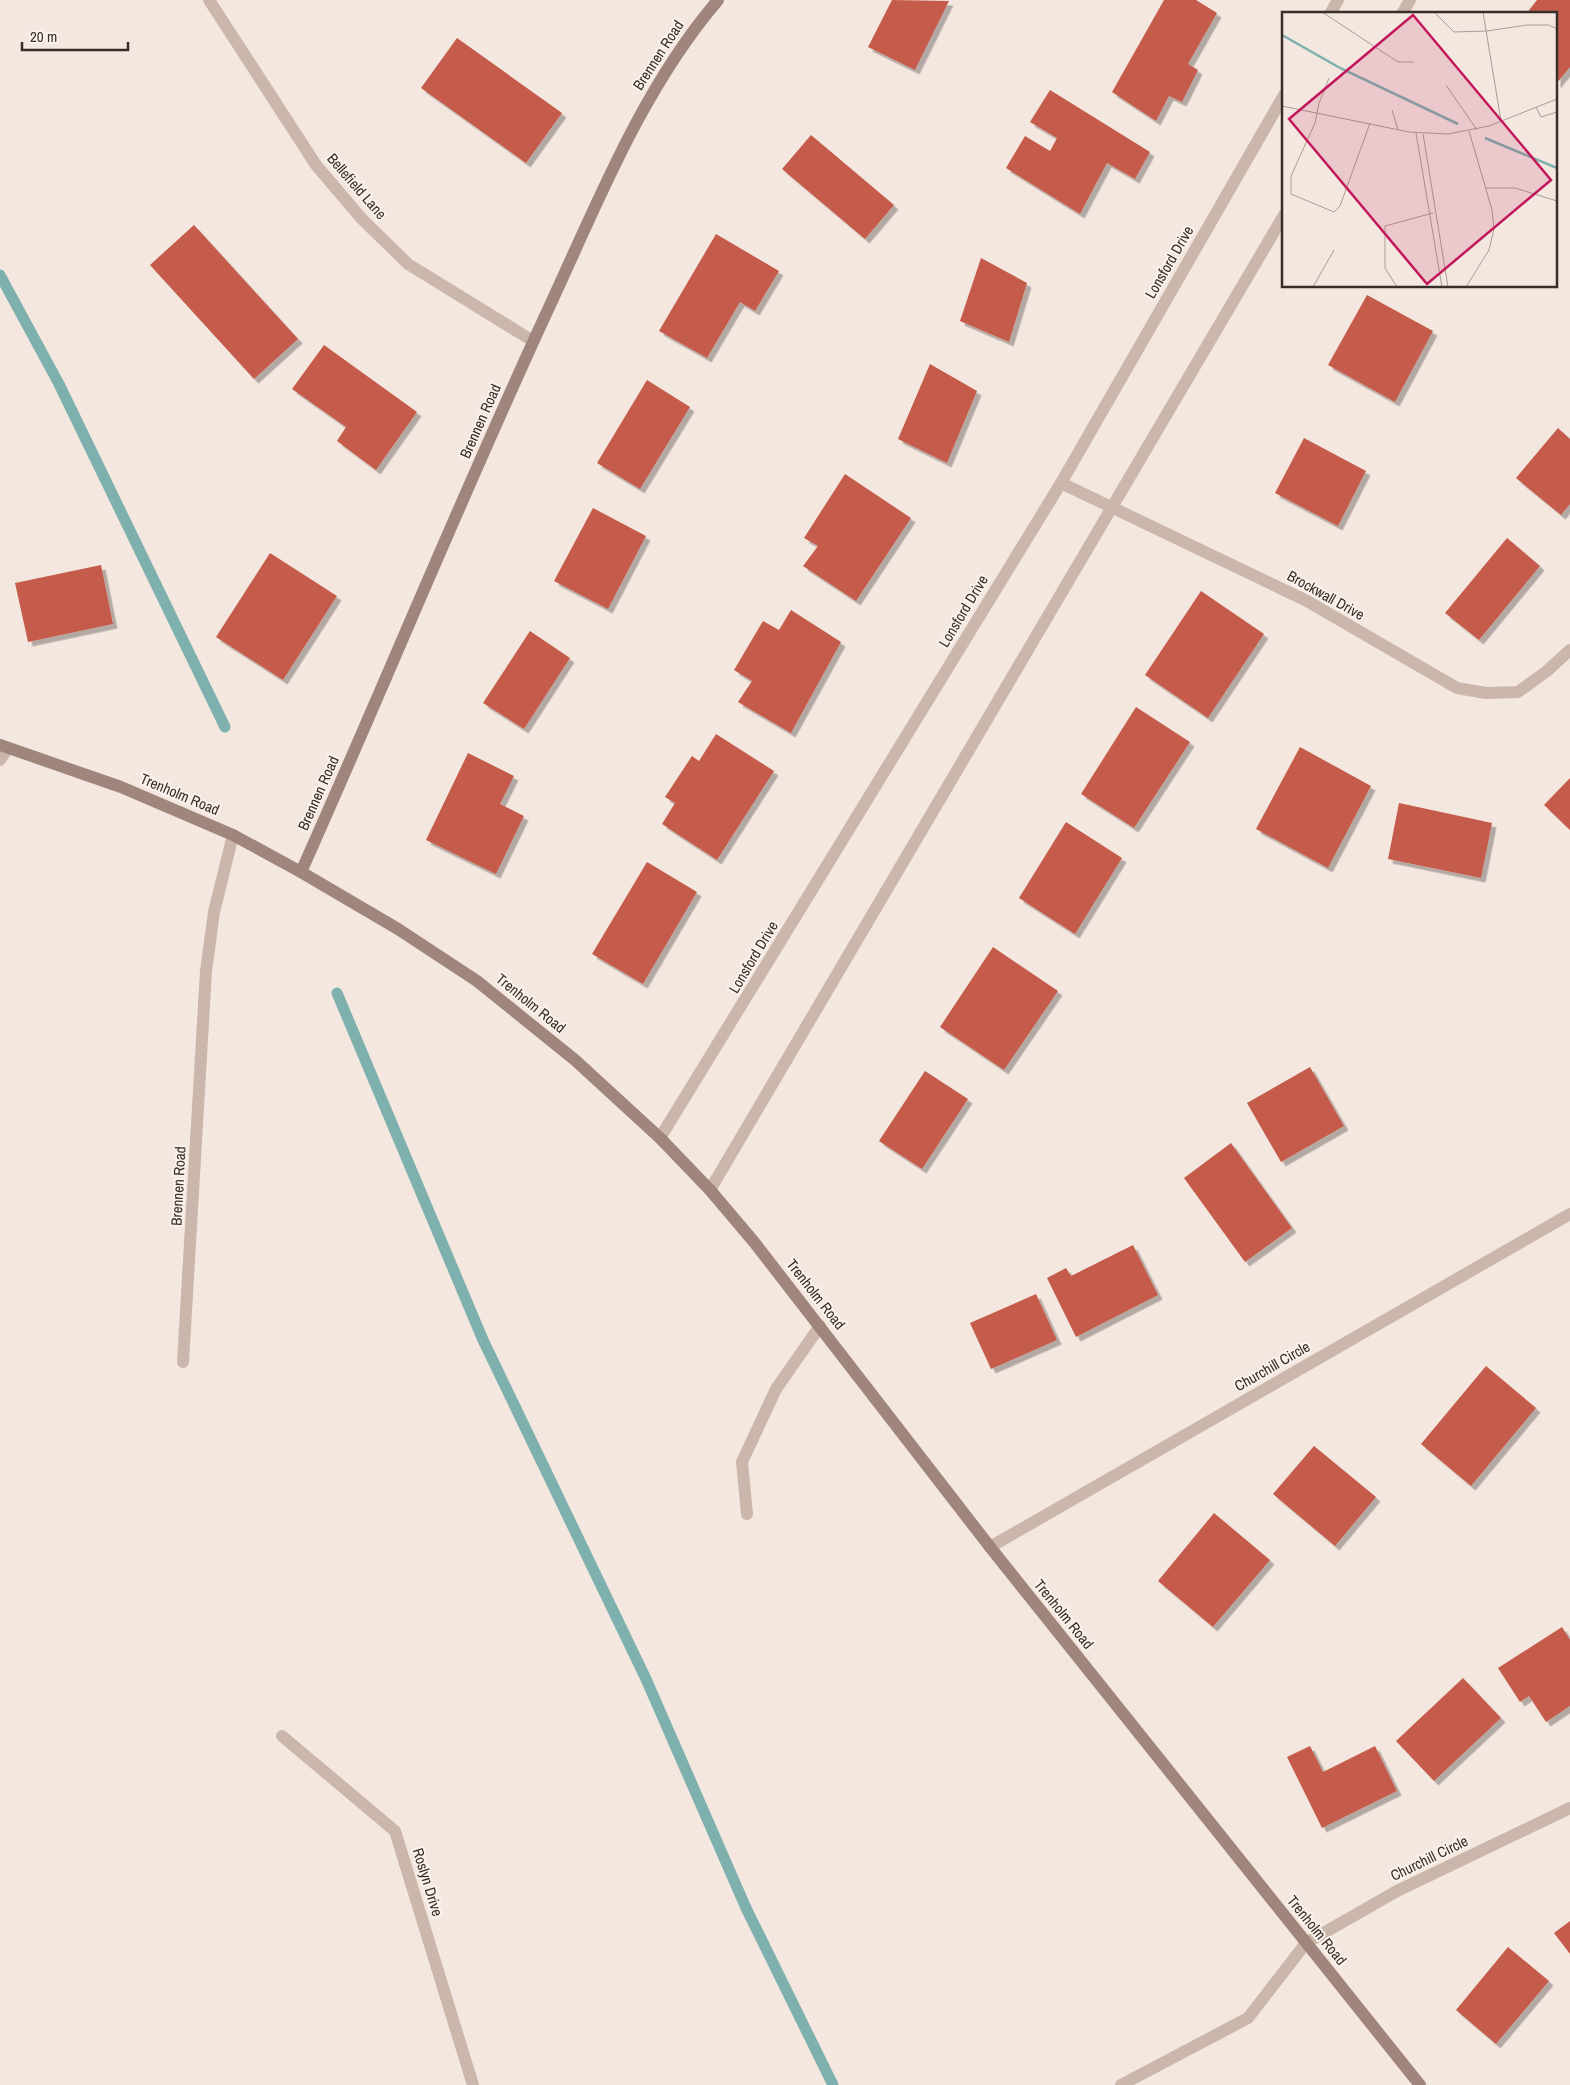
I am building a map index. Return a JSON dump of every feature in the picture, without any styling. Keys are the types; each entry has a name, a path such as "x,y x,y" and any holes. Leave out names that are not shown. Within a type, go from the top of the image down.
{"main road":[{"name":"Brennen Road","path":"301,872 533,341 626,140 660,79 693,29 718,0"},
{"name":"Trenholm Road","path":"4,746 121,787 233,835 301,872 398,929 477,981 575,1060 660,1138 710,1190 754,1242 990,1547 1420,2085"}],"street":[{"name":"Bellefield Lane","path":"209,0 316,165 361,218 408,264 533,341"},
{"path":"1331,12 1338,0"},
{"path":"1403,12 1410,0"},
{"name":"Lonsford Drive","path":"660,1138 1061,482 1282,98"},
{"path":"710,1190 1282,219"},
{"name":"Brockwall Drive","path":"1061,482 1307,601 1457,688 1486,692 1518,692 1547,671 1570,650"},
{"path":"0,760 4,746"},
{"name":"Brennen Road","path":"183,1362 206,971 214,912 233,835"},
{"name":"Churchill Circle","path":"990,1547 1570,1214"},
{"path":"747,1514 742,1462 776,1389 820,1326"},
{"name":"Roslyn Drive","path":"282,1736 395,1831 474,2085"},
{"name":"Churchill Circle","path":"1306,1943 1397,1891 1570,1808"},
{"path":"1122,2085 1248,2018 1306,1943"}],"building":[{"path":"892,0 949,1 915,70 868,47"},
{"path":"1164,0 1196,0 1217,13 1188,64 1198,70 1182,102 1169,96 1156,121 1112,92"},
{"path":"1537,0 1570,0 1570,67 1558,82 1558,12 1528,12"},
{"path":"457,38 562,113 526,163 421,88"},
{"path":"1050,90 1150,152 1135,179 1107,163 1080,214 1006,168 1025,136 1050,151 1057,138 1030,122"},
{"path":"811,135 894,205 865,239 782,169"},
{"path":"194,225 298,339 254,379 150,265"},
{"path":"716,234 779,271 755,311 740,302 707,358 659,331"},
{"path":"981,258 1027,283 1009,342 960,321"},
{"path":"1367,295 1433,331 1395,402 1328,365"},
{"path":"324,345 417,412 376,470 337,441 346,427 292,389"},
{"path":"930,364 977,391 947,463 898,439"},
{"path":"647,380 690,407 640,489 597,463"},
{"path":"1558,428 1570,439 1570,504 1561,515 1516,478"},
{"path":"1304,438 1366,471 1338,526 1275,493"},
{"path":"845,474 911,518 856,601 803,566 818,546 804,538"},
{"path":"593,508 646,536 608,609 554,581"},
{"path":"1507,538 1540,566 1479,640 1445,613"},
{"path":"270,553 337,596 283,680 216,637"},
{"path":"101,565 113,624 28,642 15,583"},
{"path":"1201,591 1264,634 1208,718 1145,675"},
{"path":"791,610 841,642 791,733 738,702 752,681 734,670 763,621 779,630"},
{"path":"530,631 570,658 524,729 483,703"},
{"path":"1136,707 1190,742 1134,828 1081,794"},
{"path":"716,734 774,771 717,860 662,824 675,803 665,797 692,756 699,761"},
{"path":"1300,747 1371,786 1328,868 1256,829"},
{"path":"468,753 514,776 500,804 524,816 496,874 426,840"},
{"path":"1570,778 1570,830 1544,805"},
{"path":"1399,803 1492,823 1481,878 1388,859"},
{"path":"1066,822 1122,858 1075,934 1019,898"},
{"path":"647,862 697,892 643,984 592,954"},
{"path":"993,947 1058,991 1004,1070 940,1027"},
{"path":"1310,1067 1344,1126 1281,1162 1247,1103"},
{"path":"925,1071 968,1099 922,1169 879,1141"},
{"path":"1231,1143 1292,1228 1245,1262 1184,1178"},
{"path":"1133,1245 1158,1295 1076,1337 1047,1278 1066,1268 1071,1276"},
{"path":"1036,1294 1057,1340 991,1369 970,1323"},
{"path":"1486,1366 1536,1408 1471,1486 1421,1444"},
{"path":"1314,1446 1376,1497 1335,1546 1273,1494"},
{"path":"1214,1513 1270,1560 1213,1627 1158,1581"},
{"path":"1562,1627 1570,1640 1570,1706 1546,1722 1529,1696 1520,1702 1498,1668"},
{"path":"1463,1678 1501,1718 1434,1781 1396,1741"},
{"path":"1310,1746 1323,1772 1375,1746 1397,1791 1322,1828 1287,1757"},
{"path":"1570,1921 1570,1954 1554,1933"},
{"path":"1508,1947 1549,1981 1496,2044 1456,2010"}],"waterway":[{"path":"0,275 59,384 225,727"},
{"path":"337,993 483,1340 646,1679 746,1908 833,2085"}]}
